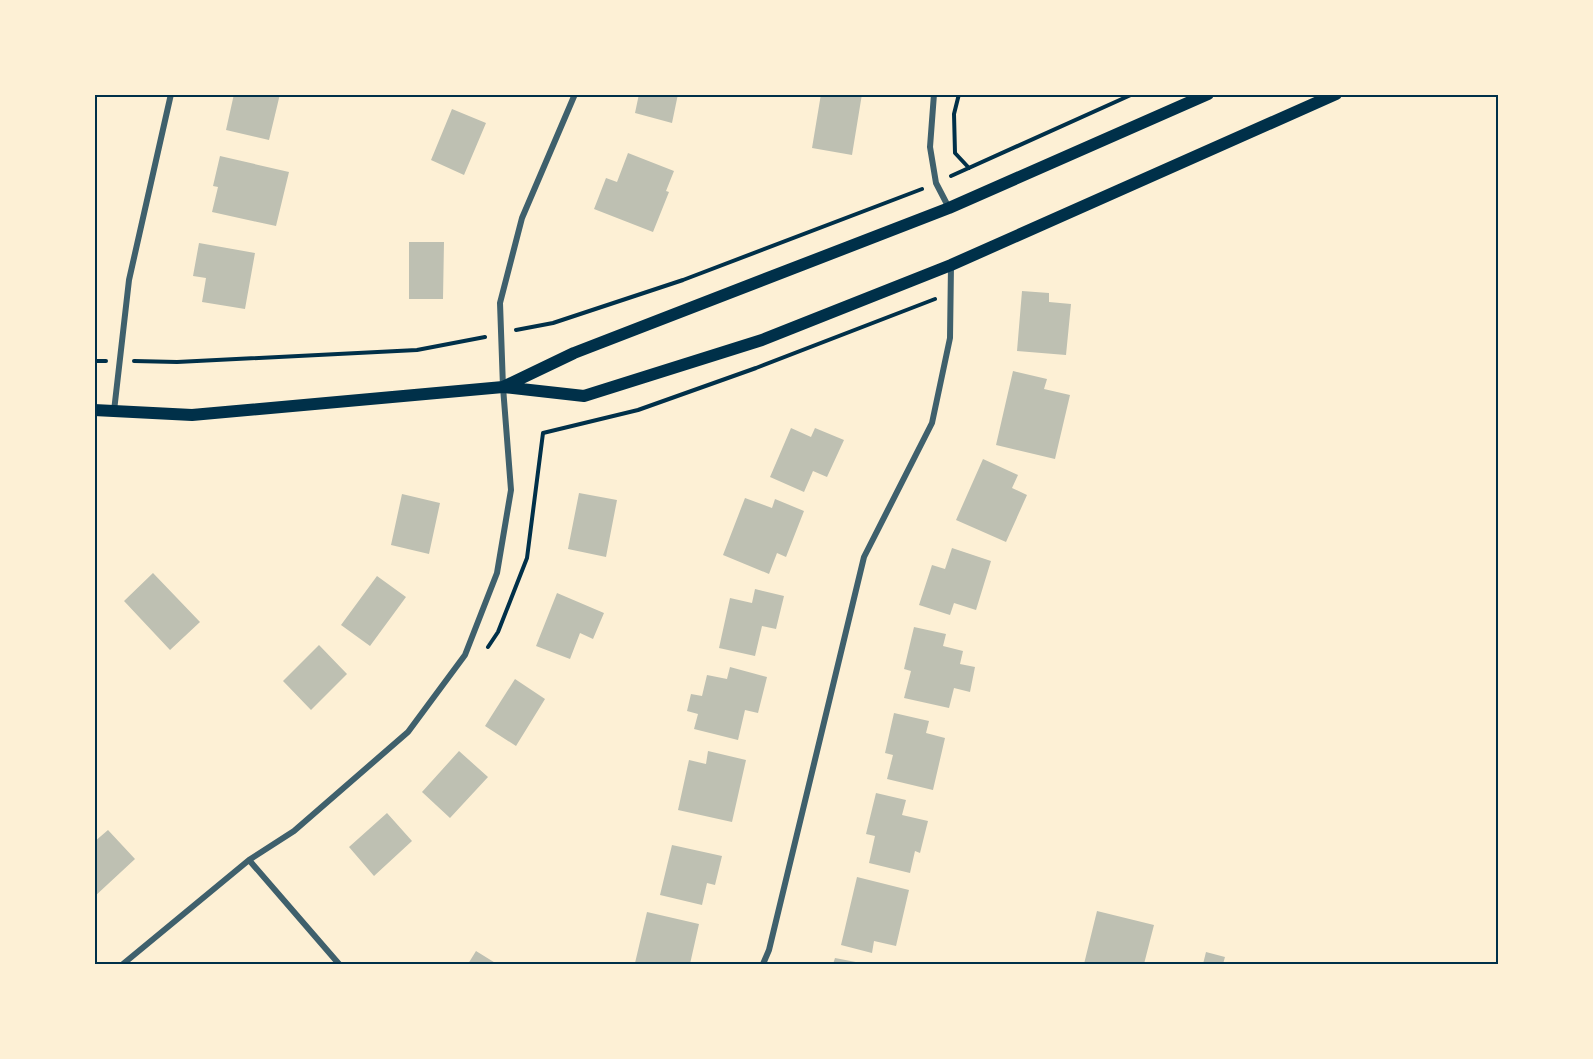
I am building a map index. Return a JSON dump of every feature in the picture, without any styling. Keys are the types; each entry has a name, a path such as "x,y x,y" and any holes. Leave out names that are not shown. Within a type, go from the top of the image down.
{"main road":[{"path":"503,387 574,353 949,208 1208,94"},
{"path":"94,410 192,415 503,387 584,396 762,340 951,265 1336,94"}],"street":[{"path":"114,411 129,280 171,94"},
{"path":"123,964 249,860 294,831 408,732 465,655 497,573 511,490 503,387 500,303 522,218 575,94"},
{"path":"934,94 930,147 936,183 949,208"},
{"path":"763,964 769,950 864,557 932,423 950,338 951,265"},
{"path":"249,860 339,964"}],"path":[{"path":"959,94 954,114 956,153 969,168"},
{"path":"94,361 177,362 417,350 553,323 683,280 936,183 1133,94"},
{"path":"486,649 498,632 527,558 543,433 638,410 756,368 950,292"}],"building":[{"path":"234,94 280,94 269,140 226,130"},
{"path":"639,94 678,94 672,123 635,113"},
{"path":"821,94 862,94 852,155 812,148"},
{"path":"452,109 486,123 464,175 431,160"},
{"path":"628,153 674,171 666,191 669,192 653,232 594,209 606,178 617,182"},
{"path":"220,156 289,172 276,226 212,212 218,187 213,186"},
{"path":"409,242 444,242 443,299 409,299"},
{"path":"199,243 255,253 245,309 202,302 206,278 193,276"},
{"path":"1022,291 1049,293 1049,302 1071,304 1066,355 1017,351"},
{"path":"1013,371 1047,379 1044,389 1070,395 1055,459 996,445"},
{"path":"791,428 811,437 815,428 844,440 827,477 813,471 804,492 770,477"},
{"path":"983,459 1018,475 1012,488 1027,495 1006,542 956,520"},
{"path":"579,493 617,500 606,557 568,549"},
{"path":"402,494 440,503 429,554 391,545"},
{"path":"745,498 772,508 775,499 804,511 786,557 777,553 769,574 723,555"},
{"path":"952,548 991,561 976,610 954,603 950,615 919,605 932,565 945,569"},
{"path":"153,573 200,622 170,650 124,601"},
{"path":"377,576 406,597 370,646 341,625"},
{"path":"755,589 784,596 776,629 762,626 755,656 719,648 730,598 752,603"},
{"path":"557,593 604,613 593,639 580,633 570,659 536,646"},
{"path":"914,627 946,634 943,646 963,651 960,664 975,667 970,692 954,688 949,708 904,698 911,671 904,669"},
{"path":"319,645 347,674 311,710 283,681"},
{"path":"730,667 767,677 758,713 745,710 738,740 694,729 698,714 687,711 691,694 702,696 707,675 727,679"},
{"path":"515,679 545,699 516,746 485,726"},
{"path":"894,713 929,721 926,733 945,738 933,790 887,779 893,755 885,753"},
{"path":"459,751 488,777 450,818 422,792"},
{"path":"708,751 746,760 732,822 678,810 689,760 706,764"},
{"path":"876,793 906,800 902,815 928,821 920,853 915,851 910,873 869,863 875,836 866,834"},
{"path":"387,813 412,841 374,876 349,847"},
{"path":"108,830 135,859 94,897 94,842"},
{"path":"672,845 722,856 715,885 707,883 702,905 660,895"},
{"path":"857,877 909,890 896,946 874,941 872,953 841,945"},
{"path":"1097,911 1154,925 1144,964 1084,964"},
{"path":"647,912 699,924 690,964 635,963"},
{"path":"476,951 497,964 468,964"},
{"path":"1206,952 1225,957 1223,964 1203,964"},
{"path":"835,958 861,963 861,964 833,964"}]}
